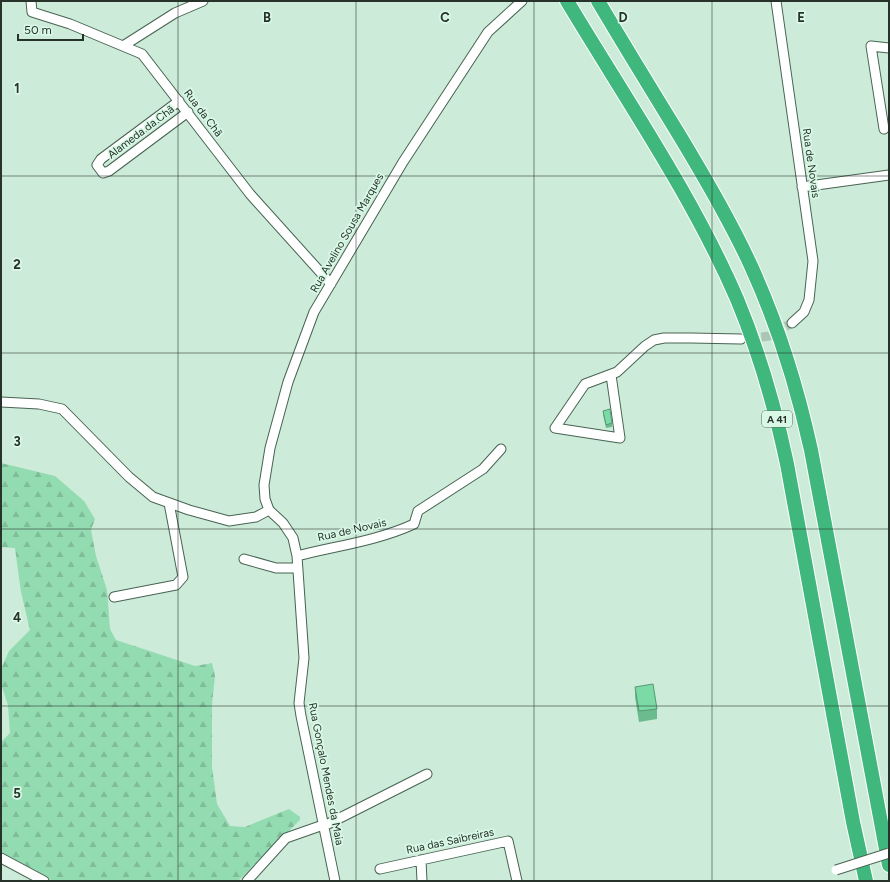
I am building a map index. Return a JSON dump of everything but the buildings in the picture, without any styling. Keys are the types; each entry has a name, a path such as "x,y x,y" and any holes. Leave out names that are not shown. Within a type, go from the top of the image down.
{"highway":[{"name":"A 41","path":"567,1 702,228 734,292 755,346 773,405 787,464 851,815 866,881"},
{"name":"A 41","path":"598,1 696,164 731,226 762,292 782,343 797,394 815,470 889,865"}],"street":[{"name":"Rua da Chã","path":"30,1 32,12 70,24 142,54 250,194 331,284"},
{"path":"123,46 175,13 203,1"},
{"name":"Rua Avelino Sousa Marques","path":"269,510 264,486 272,440 288,382 314,312 403,162 488,32 522,1"},
{"name":"Rua de Novais","path":"776,1 813,262 809,300 804,312 792,323"},
{"path":"884,129 872,46 889,48"},
{"name":"Alameda da Chã","path":"179,101 102,159 97,165 103,173 109,171 188,112"},
{"path":"802,187 889,175"},
{"path":"611,375 620,438 555,428 585,384 611,375 623,367 644,346 654,340 683,338 741,339"},
{"path":"1,402 39,404 62,409 129,476 153,497 229,521 256,517 269,510"},
{"name":"Rua de Novais","path":"296,556 371,540 399,531 414,524 418,511 482,469 501,449"},
{"path":"114,597 176,585 183,577 169,503"},
{"name":"Rua Gonçalo Mendes da Maia","path":"269,510 283,523 293,538 296,556 304,658 300,702 335,881"},
{"path":"244,559 276,568 297,568"},
{"path":"247,881 286,838 323,825 427,774"},
{"name":"Rua das Saibreiras","path":"380,869 508,841 517,881"},
{"path":"836,870 889,853"},
{"path":"1,858 44,881"},
{"path":"420,860 422,881"}],"green space":[{"path":"1,463 55,476 84,501 95,519 91,530 96,556 107,590 110,629 116,640 195,666 212,663 215,676 212,704 212,767 217,804 230,826 245,827 289,809 300,817 300,820 238,881 53,881 1,854 1,742 10,733 8,705 1,684 1,669 9,651 30,630 21,592 15,548 1,547"}],"tunnel":[{"path":"748,339 769,336 792,323"}]}
